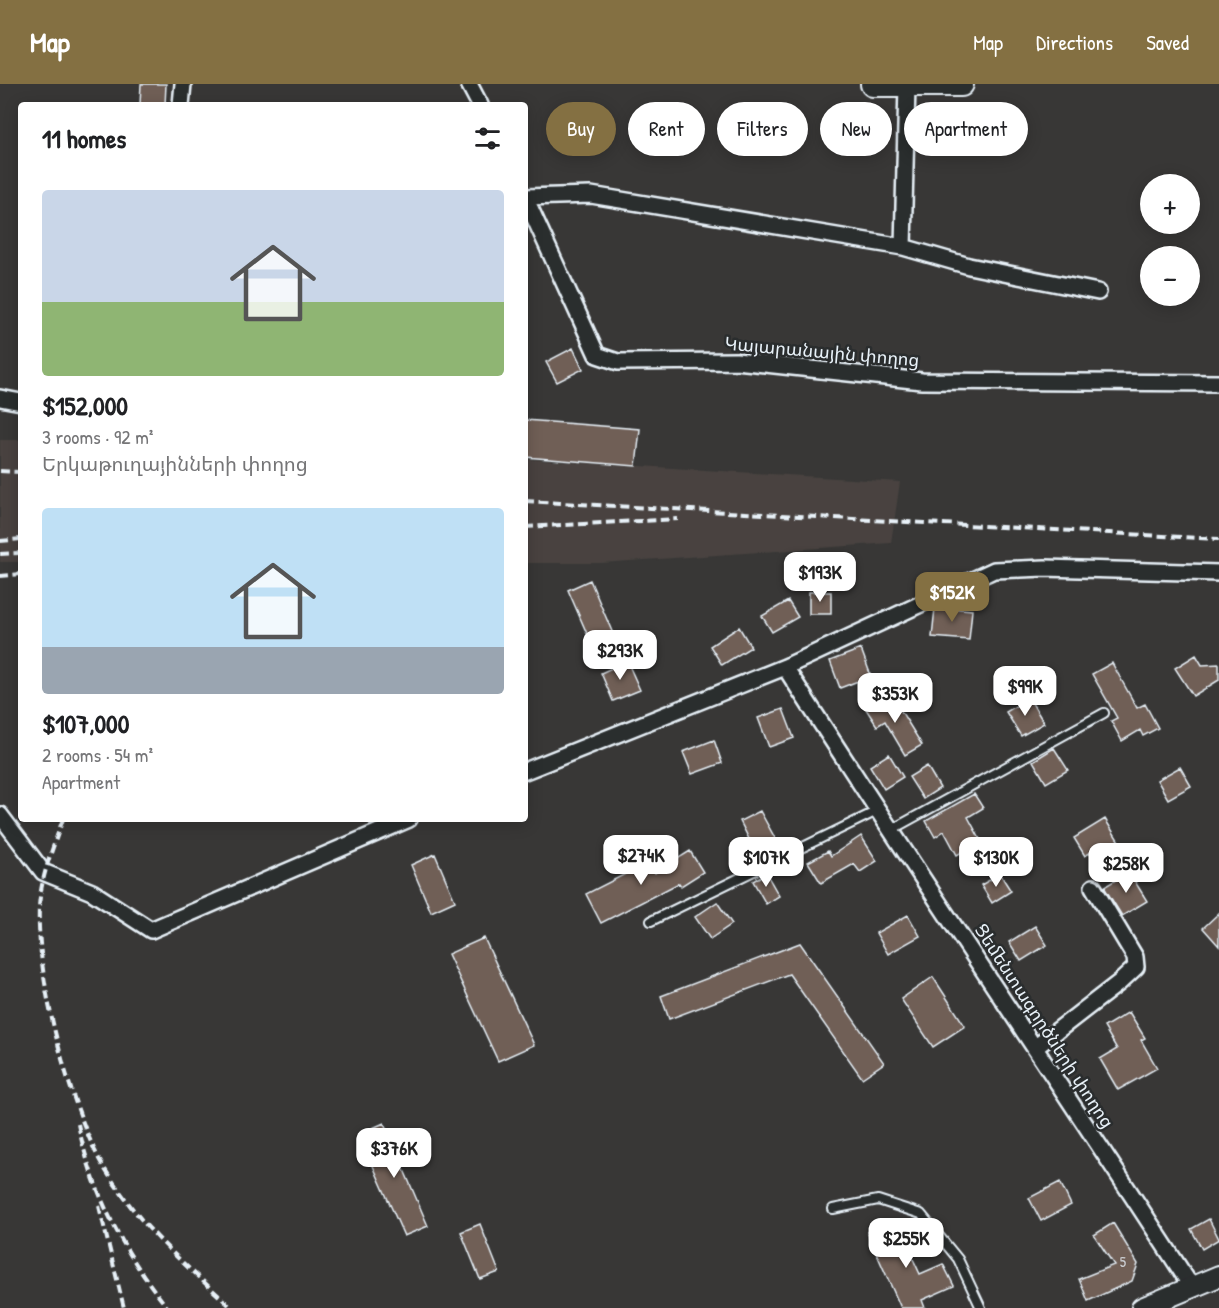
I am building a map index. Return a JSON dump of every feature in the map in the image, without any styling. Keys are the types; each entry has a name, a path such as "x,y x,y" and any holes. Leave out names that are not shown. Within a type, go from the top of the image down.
{"main road":[{"path":"873,84 961,84"}],"street":[{"path":"181,102 183,84"},
{"path":"469,84 478,102"},
{"path":"903,247 907,85"},
{"path":"528,197 591,195 903,247 969,266 1098,292"},
{"name":"Կայարանային փողոց","path":"528,204 597,355 618,362 736,361 922,381 1219,382"},
{"path":"0,398 18,401"},
{"path":"528,770 785,667 994,570 1045,568 1219,573"},
{"name":"Ցեմենտագործների փողոց","path":"785,667 877,811 1036,1047 1191,1286"},
{"path":"0,815 43,872 92,892 151,930 402,822"},
{"path":"1036,1047 1115,987 1136,967 1136,957 1094,887"},
{"path":"1142,1308 1219,1276"}],"lane":[{"path":"891,830 1104,713"},
{"path":"651,921 877,811"},
{"path":"833,1209 878,1200 921,1214 958,1259 981,1308"}],"shaded area":[{"path":"0,440 18,440 18,562 0,562"},
{"path":"528,459 900,482 891,543 601,563 528,563"}],"building":[{"path":"141,84 166,84 165,102 140,102"},
{"path":"573,348 583,369 557,382 546,362"},
{"path":"528,420 640,429 636,466 528,457"},
{"path":"590,580 617,643 595,652 568,590"},
{"path":"809,592 831,592 831,614 809,614"},
{"path":"788,601 798,617 772,632 762,616"},
{"path":"935,608 972,610 969,640 932,637"},
{"path":"739,627 751,647 722,665 710,646"},
{"path":"861,649 871,676 840,688 830,661"},
{"path":"1196,655 1202,665 1219,664 1219,680 1193,696 1175,668"},
{"path":"627,661 640,690 613,701 601,673"},
{"path":"1112,663 1137,708 1145,704 1158,728 1143,736 1140,730 1122,741 1111,721 1117,718 1092,674"},
{"path":"891,695 922,745 905,755 885,721 877,726 866,709"},
{"path":"1029,698 1044,723 1021,736 1006,712"},
{"path":"783,709 794,738 769,747 758,718"},
{"path":"714,740 722,763 692,774 683,752"},
{"path":"1054,748 1068,770 1046,783 1033,761"},
{"path":"889,754 903,777 884,789 870,766"},
{"path":"927,766 940,788 923,799 909,777"},
{"path":"1180,767 1191,786 1168,799 1157,780"},
{"path":"974,794 983,808 968,817 981,841 957,855 944,831 935,837 926,821"},
{"path":"760,811 776,840 755,851 740,821"},
{"path":"1105,819 1120,843 1108,851 1104,844 1085,856 1074,838"},
{"path":"861,836 877,861 860,872 854,864 821,883 808,862 828,851 831,856"},
{"path":"690,851 703,872 681,886 679,883 601,923 586,894 649,862 655,873"},
{"path":"435,854 455,901 431,912 411,865"},
{"path":"1129,872 1147,901 1122,916 1104,887"},
{"path":"766,873 779,896 766,904 753,881"},
{"path":"1000,874 1011,891 992,903 981,885"},
{"path":"717,902 732,924 710,939 695,917"},
{"path":"1219,913 1219,946 1203,928"},
{"path":"908,915 920,936 888,954 876,933"},
{"path":"1035,926 1047,945 1021,961 1009,942"},
{"path":"484,938 534,1045 498,1061 448,954"},
{"path":"800,943 884,1063 862,1078 789,974 669,1019 661,996"},
{"path":"933,977 965,1026 933,1047 901,999"},
{"path":"1129,1012 1145,1038 1141,1040 1157,1068 1118,1090 1100,1059 1117,1049 1104,1027"},
{"path":"384,1123 428,1226 404,1236 359,1134"},
{"path":"1060,1182 1071,1205 1041,1221 1029,1198"},
{"path":"1209,1219 1219,1239 1202,1249 1191,1229"},
{"path":"895,1220 920,1274 943,1264 954,1286 922,1300 925,1308 901,1308 867,1232"},
{"path":"1113,1223 1138,1264 1132,1281 1088,1301 1079,1279 1114,1265 1094,1235"},
{"path":"480,1224 499,1272 480,1279 461,1232"}],"railway":[{"path":"0,471 18,472"},
{"path":"528,501 1219,539"},
{"path":"528,527 678,519"},
{"path":"0,541 18,539"},
{"path":"0,554 18,553"},
{"path":"0,576 18,574"},
{"path":"62,822 42,884 39,935 48,1001 65,1070 76,1103 99,1159 129,1204 165,1245 232,1308"},
{"path":"78,1124 92,1174 112,1221 137,1266 168,1308"},
{"path":"99,1206 124,1308"}]}
